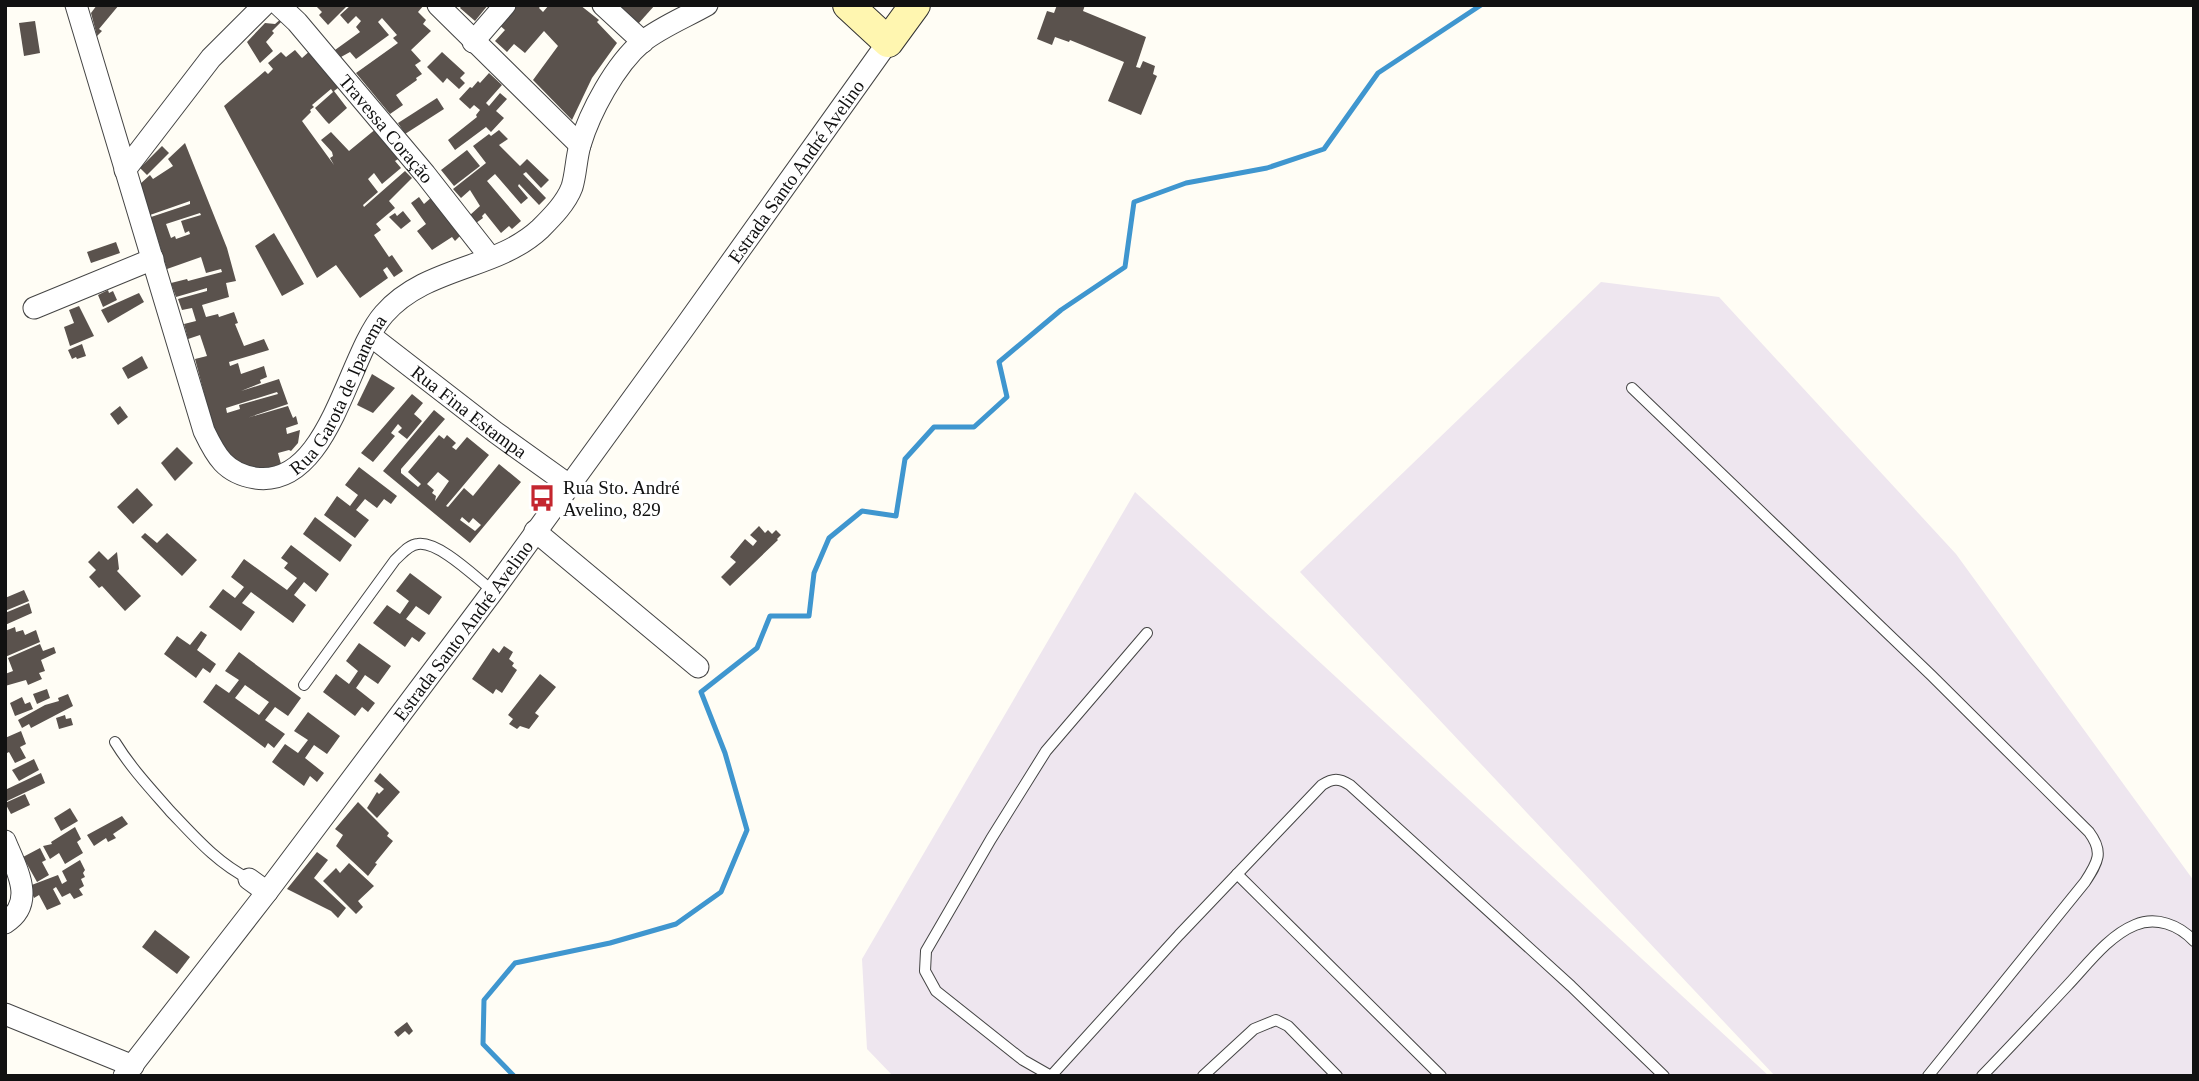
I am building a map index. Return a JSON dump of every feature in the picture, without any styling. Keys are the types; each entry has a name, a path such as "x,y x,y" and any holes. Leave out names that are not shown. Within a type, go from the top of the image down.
{"main road":[{"path":"848,5 888,42"},
{"name":"Estrada Santo André Avelino","path":"888,42 915,5"}],"street":[{"name":"Rua Garota de Ipanema","path":"76,5 204,431 216,456 227,468 241,476 261,479 285,474 303,462 321,439 382,316 400,298 426,281 522,244 559,209 572,187 580,145 608,84 619,67 643,42 707,5"},
{"path":"125,170 211,58 264,5"},
{"name":"Travessa Coração","path":"278,5 297,22 425,174 490,257"},
{"path":"438,5 580,145"},
{"path":"473,42 505,5"},
{"path":"603,5 643,42"},
{"name":"Estrada Santo André Avelino","path":"128,1071 267,892 493,591 888,42"},
{"path":"34,308 153,259"},
{"name":"Rua Fina Estampa","path":"371,336 495,432 569,485"},
{"path":"536,531 698,667"},
{"path":"5,841 24,892 18,911 5,923"},
{"path":"249,879 267,892"},
{"path":"5,1014 128,1071"}],"lane":[{"path":"1632,388 1931,675 2096,842 2099,856 2085,882 1928,1076"},
{"path":"304,685 408,548 418,544 435,546 493,591"},
{"path":"1147,633 1046,751 991,839 926,951 925,971 936,990 1014,1054 1051,1076 1322,785 1331,780 1343,781 1571,986 1664,1076"},
{"path":"115,742 137,776 198,842 214,857 249,879"},
{"path":"1237,874 1441,1076"},
{"path":"1982,1076 2108,943 2135,925 2152,921 2171,924 2194,941"},
{"path":"1203,1076 1254,1029 1276,1020 1288,1026 1337,1076"}],"shaded area":[{"path":"1601,282 1719,297 1956,554 2194,881 2194,1076 1775,1076 1300,572"},
{"path":"1135,492 1769,1076 893,1076 867,1049 862,959"}],"building":[{"path":"97,5 119,5 99,29 102,31 97,36 91,13"},
{"path":"315,5 348,5 328,25"},
{"path":"351,5 424,5 418,12 426,20 423,24 431,31 411,50 421,61 415,65 422,74 396,95 403,105 390,114 356,73 398,43 393,38 397,35 382,18 378,22 389,35 356,59 350,52 341,57 335,50 360,32 356,27 361,21 356,16 348,24 340,15"},
{"path":"462,5 488,5 475,21 460,8"},
{"path":"515,5 541,5 539,8 543,12 549,5 580,5 599,20 597,22 617,43 592,78 572,120 533,80 558,46 544,31 525,53 514,44 507,52 495,41 505,30 498,24"},
{"path":"618,5 655,5 638,24"},
{"path":"1057,5 1085,5 1083,11 1146,37 1136,67 1140,68 1143,61 1155,66 1153,74 1157,76 1141,115 1108,101 1124,62 1070,40 1069,42 1055,37 1052,45 1037,39 1047,11 1054,13"},
{"path":"282,18 266,42 273,51 260,63 247,42 265,23 275,24"},
{"path":"35,21 40,53 24,56 19,23"},
{"path":"312,49 342,85 334,91 347,108 329,124 315,108 333,92 331,89 312,105 314,107 311,112 302,121 334,165 330,158 333,156 332,152 321,140 331,132 349,151 377,128 400,158 395,161 401,168 382,184 374,173 368,179 378,192 364,207 405,171 412,178 389,201 395,208 376,224 381,230 374,235 389,257 392,255 403,271 394,277 387,267 383,270 388,278 360,298 336,265 317,278 224,106 265,71 268,74 273,69 268,63 281,52 286,57 295,50 302,58"},
{"path":"442,52 465,73 460,78 465,83 459,89 447,78 443,83 427,67"},
{"path":"489,73 502,85 486,103 489,106 500,93 507,99 496,111 504,118 491,132 486,127 455,150 448,140 477,117 480,110 474,105 470,109 459,99"},
{"path":"437,98 444,109 405,134 398,123"},
{"path":"499,130 508,139 499,145 520,166 527,159 549,180 541,188 526,172 523,174 546,198 539,205 519,184 528,198 521,204 495,174 487,181 521,221 512,229 509,226 501,233 485,213 476,223 470,215 480,206 470,190 461,198 453,189 486,163 473,146"},
{"path":"185,143 227,248 236,281 226,283 229,297 202,305 206,317 218,314 219,317 234,312 238,323 235,324 244,346 264,339 269,350 229,362 230,366 238,363 241,374 264,366 267,377 260,380 261,383 241,391 279,379 288,404 247,418 288,406 293,418 296,416 298,424 286,428 287,434 300,430 298,443 291,451 278,453 281,464 272,467 242,467 220,453 195,359 207,356 200,335 188,339 184,324 196,321 192,308 182,310 178,299 207,291 207,288 176,297 171,283 222,272 221,269 206,273 201,257 167,269 151,217 190,204 190,201 150,215 140,184 150,175 153,179 173,166 168,159","holes":["200,213 201,215 181,221 185,233 189,231 190,234 171,238 166,224","277,392 278,394 239,405 240,409 227,413 226,408"]},
{"path":"162,146 169,153 147,175 140,168"},
{"path":"467,150 480,166 454,186 441,170"},
{"path":"433,196 463,233 455,241 452,237 432,250 417,231 426,224 411,203 419,197 424,204"},
{"path":"403,211 411,221 401,229 389,217 395,213 397,216"},
{"path":"274,233 304,284 282,296 255,246"},
{"path":"116,242 120,253 91,263 87,252"},
{"path":"108,290 109,293 113,291 117,300 103,307 98,295"},
{"path":"139,293 144,302 108,323 101,310"},
{"path":"79,306 94,336 70,346 64,327 74,323 69,310"},
{"path":"82,344 86,356 72,359 68,350"},
{"path":"142,356 148,368 128,379 122,368"},
{"path":"372,374 395,388 373,413 357,405"},
{"path":"412,394 423,403 414,414 422,421 407,439 398,432 402,428 398,424 391,433 395,436 373,462 361,453"},
{"path":"120,406 128,417 118,425 110,414"},
{"path":"434,410 445,419 401,469 401,473 418,487 421,484 408,472 439,435 444,439 447,435 456,443 452,447 456,450 467,437 489,455 446,506 448,507 464,488 473,496 499,464 521,482 470,543 383,471","holes":["438,472 449,481 435,501 436,496 432,493 434,490 427,484","462,517 469,523 473,518 481,525 475,531 460,520"]},
{"path":"177,447 193,463 175,481 161,463"},
{"path":"359,467 397,496 391,504 384,499 377,508 365,499 356,510 369,520 355,538 324,515 337,496 350,506 358,495 345,485"},
{"path":"137,488 153,505 133,524 117,507"},
{"path":"315,517 352,545 340,562 303,534"},
{"path":"759,526 765,533 768,530 772,534 776,530 781,535 730,586 721,577 736,562 730,557 745,539 753,546 757,541 750,535"},
{"path":"145,533 157,543 167,533 197,560 182,576 141,537"},
{"path":"291,545 329,574 316,592 304,582 294,595 306,605 293,623 251,592 242,603 255,612 241,631 209,607 223,589 235,598 244,587 231,577 244,559 287,590 297,578 284,568 288,563 281,558"},
{"path":"99,551 108,560 117,552 117,571 141,596 125,611 102,586 99,588 89,577 96,570 88,562"},
{"path":"410,573 442,597 429,615 416,606 406,619 426,633 419,642 412,637 405,647 373,623 387,605 400,614 409,601 396,591"},
{"path":"24,590 29,601 5,611 5,598"},
{"path":"29,603 32,613 5,625 5,613"},
{"path":"15,627 16,632 23,630 25,635 36,630 40,642 5,657 5,631"},
{"path":"201,631 207,635 197,650 216,664 210,673 203,668 196,678 164,654 177,636 190,645"},
{"path":"359,643 391,666 378,684 365,675 356,688 375,703 368,712 362,707 355,716 323,692 336,674 349,684 358,671 346,661"},
{"path":"40,644 43,651 54,647 56,653 41,660 45,671 39,673 42,679 28,685 26,680 5,686 5,674 13,671 8,658"},
{"path":"504,646 513,652 509,659 517,670 502,693 496,689 493,694 472,679 493,648 499,653"},
{"path":"239,652 301,698 288,716 275,707 265,720 285,734 274,748 268,743 265,748 203,702 216,684 229,693 239,680 225,671","holes":["245,685 269,702 259,715 235,698"]},
{"path":"540,674 556,687 535,713 539,716 529,729 520,726 517,729 509,724 513,719 508,715"},
{"path":"47,689 50,698 37,704 33,694"},
{"path":"68,694 73,706 31,728 29,724 22,728 18,720"},
{"path":"22,697 25,704 30,702 33,709 15,716 10,703"},
{"path":"308,712 340,736 327,754 314,745 305,758 324,773 317,782 310,776 304,786 272,762 285,744 298,753 308,740 294,731"},
{"path":"65,715 66,719 71,718 73,725 59,729 56,718"},
{"path":"21,731 26,744 20,747 26,758 15,763 9,752 5,754 5,738"},
{"path":"34,759 39,770 19,781 12,770"},
{"path":"41,773 45,783 5,802 5,790"},
{"path":"380,773 400,792 377,818 367,808 377,792 379,794 384,789 374,781"},
{"path":"25,794 30,805 11,814 5,803"},
{"path":"358,802 389,833 387,836 393,841 368,876 336,846 343,835 335,829"},
{"path":"70,808 78,821 61,831 54,818"},
{"path":"122,816 128,824 113,834 116,838 108,842 106,838 94,846 87,835"},
{"path":"75,827 81,839 77,842 83,853 65,864 59,853 50,859 43,846 52,844 51,842"},
{"path":"40,848 46,860 42,862 49,875 37,882 23,857"},
{"path":"317,852 328,860 314,878 346,908 338,918 331,911 287,889"},
{"path":"80,860 85,870 85,877 81,879 84,886 79,889 83,895 74,899 70,893 62,897 56,887 53,889 61,904 47,910 39,895 34,898 29,886 58,875 62,884 67,881 62,871"},
{"path":"349,863 374,886 358,901 363,907 356,914 323,881 336,868 340,873"},
{"path":"155,930 190,957 177,974 142,947"},
{"path":"407,1022 413,1031 409,1035 405,1031 398,1037 394,1032"}],"waterway":[{"path":"514,1076 483,1044 484,1000 515,963 610,943 676,924 721,892 747,830 725,753 701,692 757,648 770,616 809,616 814,573 829,538 862,511 896,516 905,459 934,427 974,427 1007,397 999,362 1061,310 1125,267 1134,202 1186,183 1267,168 1324,149 1378,73 1481,5"}],"place":[{"name":"Rua Sto. André Avelino, 829","path":"542,498"}]}
